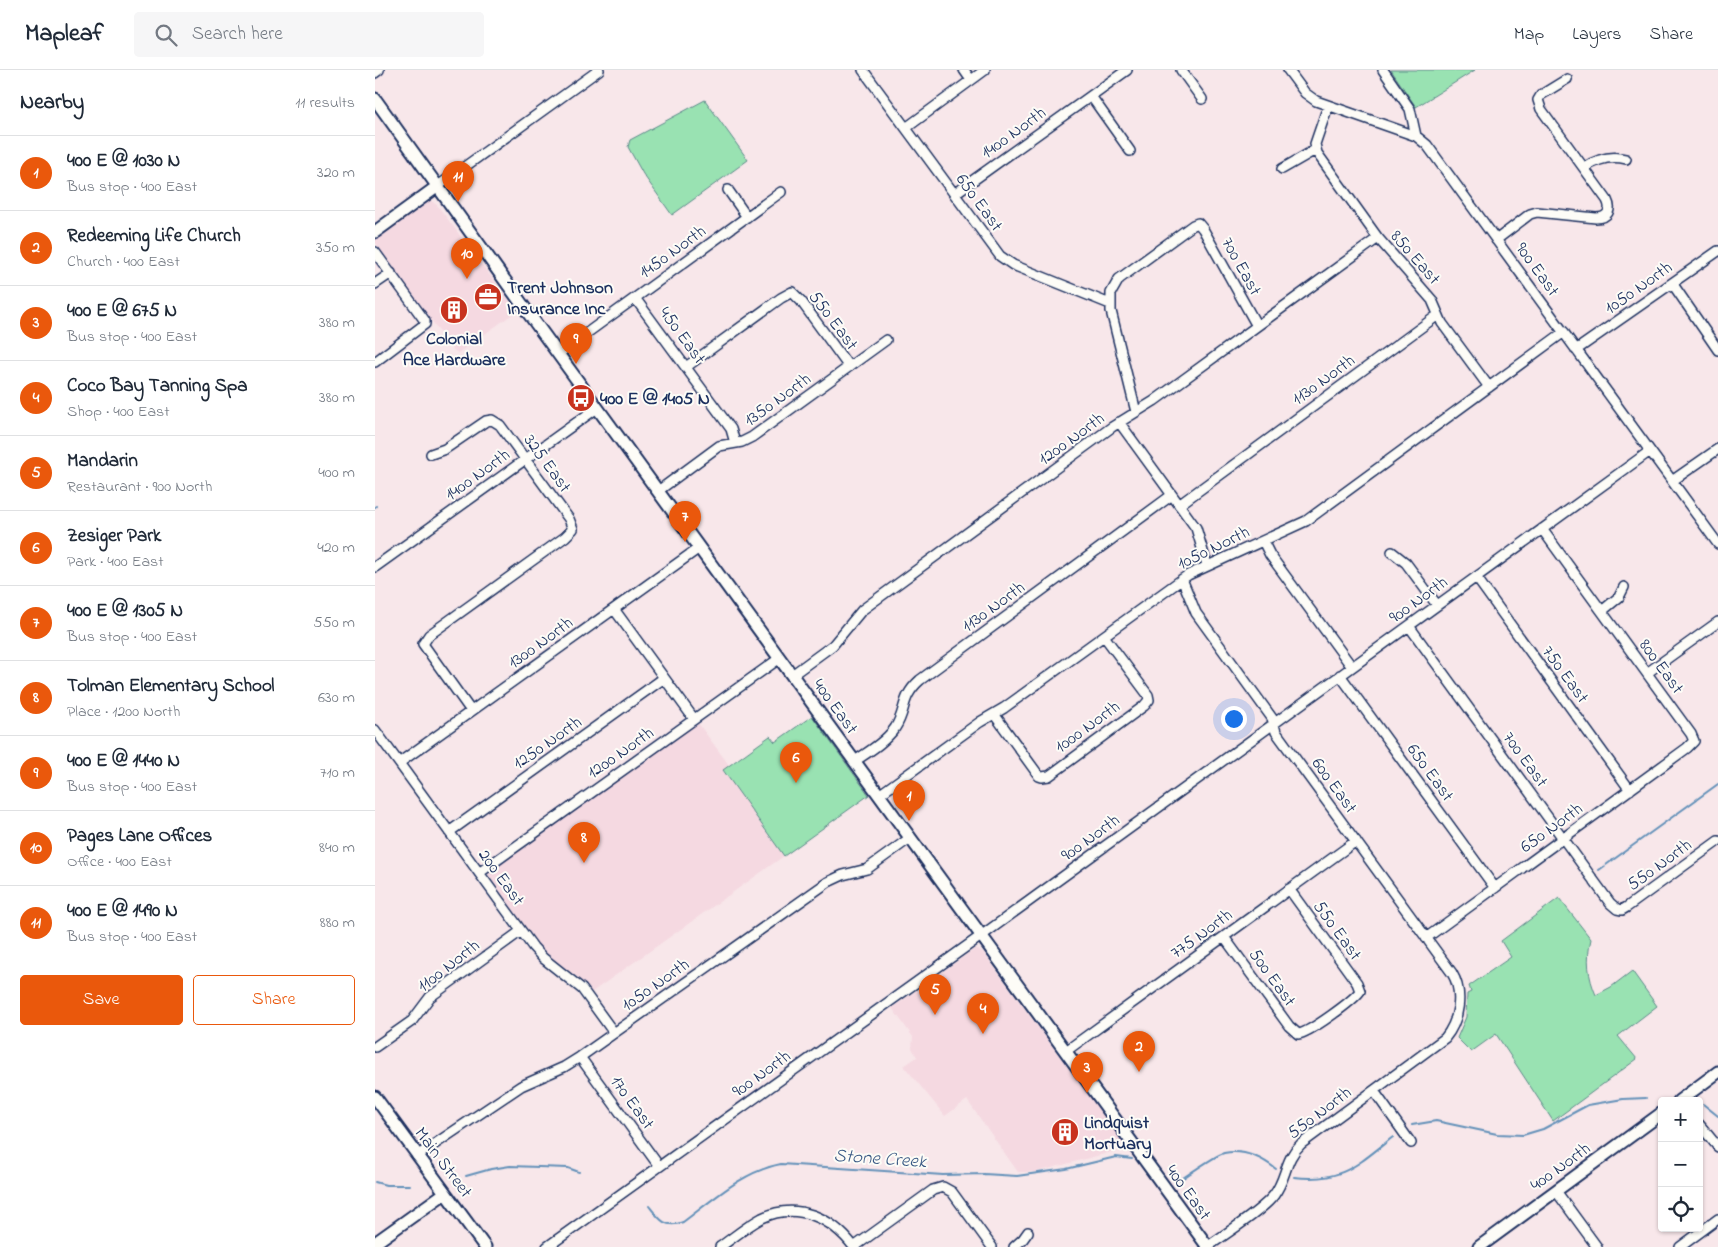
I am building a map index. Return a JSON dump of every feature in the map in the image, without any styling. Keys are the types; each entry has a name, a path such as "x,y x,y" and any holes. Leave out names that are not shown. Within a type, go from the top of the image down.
{"main road":[{"name":"400 East","path":"375,99 597,408 1207,1247"},
{"path":"375,232 437,186"},
{"path":"1687,1097 1718,1072"},
{"name":"Main Street","path":"375,1097 485,1247"},
{"name":"400 North","path":"1479,1247 1658,1116"},
{"path":"375,1242 445,1193"}],"street":[{"path":"375,73 379,70"},
{"path":"437,186 599,70"},
{"name":"650 East","path":"863,70 1004,260 1110,304"},
{"path":"964,70 971,80"},
{"path":"906,128 985,70"},
{"name":"1400 North","path":"954,194 1127,70"},
{"path":"1181,70 1202,99"},
{"name":"900 East","path":"1288,70 1308,96 1328,106 1416,136 1429,148 1718,544"},
{"path":"1383,70 1410,109 1416,136"},
{"path":"1496,240 1531,214 1537,212 1596,218 1603,217 1609,213 1608,202 1541,109 1539,103 1541,95 1567,78"},
{"path":"1091,96 1130,151"},
{"path":"1282,169 1315,150 1315,144 1328,106"},
{"name":"850 East","path":"1315,150 1378,238 1432,300 1447,331 1489,387"},
{"path":"1584,168 1603,158 1618,157 1626,159"},
{"path":"728,190 747,217"},
{"name":"1450 North","path":"558,354 781,192"},
{"name":"700 East","path":"1110,304 1112,288 1119,279 1198,223 1257,326"},
{"name":"1200 North","path":"792,675 833,645 862,610 1119,422 1136,412 1378,238"},
{"name":"1050 North","path":"1577,350 1718,251"},
{"path":"375,252 425,321 424,327 375,362"},
{"path":"375,284 391,273"},
{"path":"1671,284 1718,350"},
{"name":"550 East","path":"686,367 792,292 801,301 849,367"},
{"name":"450 East","path":"635,298 731,429 735,443"},
{"path":"1110,304 1136,412"},
{"name":"1130 North","path":"1179,505 1438,315"},
{"name":"1050 North","path":"879,795 1182,579 1207,565 1306,521 1564,332"},
{"name":"1350 North","path":"658,491 719,446 742,442 752,437 886,340"},
{"name":"1400 North","path":"375,567 597,408"},
{"name":"325 East","path":"431,454 445,449 485,421 492,420 500,425 569,519 573,529 565,538 429,635 423,644 471,711"},
{"path":"1119,422 1198,532 1207,565"},
{"path":"1672,481 1718,449"},
{"name":"900 North","path":"547,1247 981,936 1650,451"},
{"name":"1130 North","path":"855,761 883,741 894,730 901,716 905,698 920,680 1172,495"},
{"name":"800 East","path":"1542,529 1691,734 1694,741"},
{"path":"1263,541 1270,555 1352,667"},
{"name":"1300 North","path":"399,763 699,548"},
{"path":"1392,552 1406,563 1437,605"},
{"name":"750 East","path":"1476,577 1630,790"},
{"name":"600 East","path":"1182,579 1196,613 1271,718 1276,732 1456,981 1457,1009"},
{"path":"1602,611 1619,597 1624,587"},
{"path":"614,609 694,719"},
{"path":"1647,673 1718,622"},
{"name":"700 East","path":"1409,626 1610,903 1617,909"},
{"name":"1000 North","path":"994,714 1038,774 1042,778 1049,776 1137,712 1149,700 1148,695 1104,636"},
{"name":"1200 North","path":"479,873 780,658"},
{"name":"650 East","path":"1340,675 1495,888"},
{"name":"1250 North","path":"449,832 664,678"},
{"name":"200 East","path":"375,730 521,931 543,958 583,989 614,1033"},
{"name":"650 North","path":"1426,938 1630,790 1694,741"},
{"name":"1050 North","path":"417,1156 521,1086 564,1067 580,1057 823,885 837,877 867,869 910,838"},
{"name":"775 North","path":"1065,1051 1356,841"},
{"name":"550 North","path":"1617,909 1622,910 1627,907 1717,845"},
{"name":"550 East","path":"1289,889 1357,983 1360,991 1310,1030 1298,1034"},
{"name":"1100 North","path":"375,1047 412,1021 430,997 521,931"},
{"name":"500 East","path":"1223,937 1289,1026 1298,1034"},
{"name":"550 North","path":"1207,1247 1271,1199 1280,1185 1288,1160 1297,1148 1441,1042 1451,1030 1457,1009"},
{"name":"170 East","path":"580,1057 659,1166"},
{"path":"1374,1091 1411,1143"},
{"path":"1703,1129 1718,1147"},
{"path":"720,1247 763,1218 777,1213 791,1212 814,1215 829,1222 843,1233 854,1247 933,1190 943,1187 952,1192 992,1247"},
{"path":"1556,1191 1597,1247"},
{"path":"1680,1247 1718,1219"},
{"path":"1014,1247 1028,1232"}],"shaded area":[{"path":"430,200 437,205 517,311 458,353 452,349 375,242 375,240"},
{"path":"698,723 729,765 723,770 784,856 592,992 575,975 555,962 542,950 488,875 492,870"},
{"path":"976,948 983,952 1127,1148 1036,1172 1018,1172 967,1100 945,1116 904,1066 917,1057 912,1048 913,1037 892,1008"}],"green space":[{"path":"1391,70 1475,70 1416,107"},
{"path":"705,100 748,160 672,215 643,174 628,147 630,140"},
{"path":"812,716 869,795 784,856 723,770 770,736 775,742"},
{"path":"1559,898 1591,939 1589,968 1596,995 1611,987 1632,971 1657,1006 1618,1036 1637,1059 1553,1121 1496,1034 1471,1052 1457,1038 1466,1017 1467,994 1471,992 1469,986 1511,957 1501,941"}],"waterway":[{"path":"1599,870 1718,784"},
{"name":"Stone Creek","path":"1412,1125 1436,1121 1497,1134 1523,1135 1543,1129 1588,1105 1623,1099 1646,1098"},
{"name":"Stone Creek","path":"1703,1104 1718,1116"},
{"name":"Stone Creek","path":"1294,1177 1311,1178 1337,1174 1359,1163 1393,1137"},
{"name":"Stone Creek","path":"1180,1180 1215,1157 1231,1152 1252,1155 1276,1169"},
{"name":"Stone Creek","path":"649,1206 663,1222 677,1224 683,1222 741,1180 754,1173 781,1164 943,1175 984,1174 1017,1176 1066,1169 1116,1157 1132,1159"},
{"name":"Stone Creek","path":"466,1176 510,1166 568,1168 579,1172"},
{"name":"Stone Creek","path":"375,1182 386,1185 410,1185"}],"place":[{"name":"400 E @ 1490 N","path":"458,202"},
{"name":"Pages Lane Offices","path":"467,279"},
{"name":"Trent Johnson Insurance Inc","path":"488,297"},
{"name":"Colonial Ace Hardware","path":"454,310"},
{"name":"400 E @ 1440 N","path":"576,364"},
{"name":"400 E @ 1405 N","path":"581,398"},
{"name":"400 E @ 1305 N","path":"685,542"},
{"name":"Zesiger Park","path":"796,783"},
{"name":"400 E @ 1030 N","path":"909,821"},
{"name":"Tolman Elementary School","path":"584,863"},
{"name":"Mandarin","path":"935,1015"},
{"name":"Coco Bay Tanning Spa","path":"983,1034"},
{"name":"Redeeming Life Church","path":"1139,1072"},
{"name":"400 E @ 675 N","path":"1087,1093"},
{"name":"Lindquist Mortuary","path":"1065,1132"}]}
